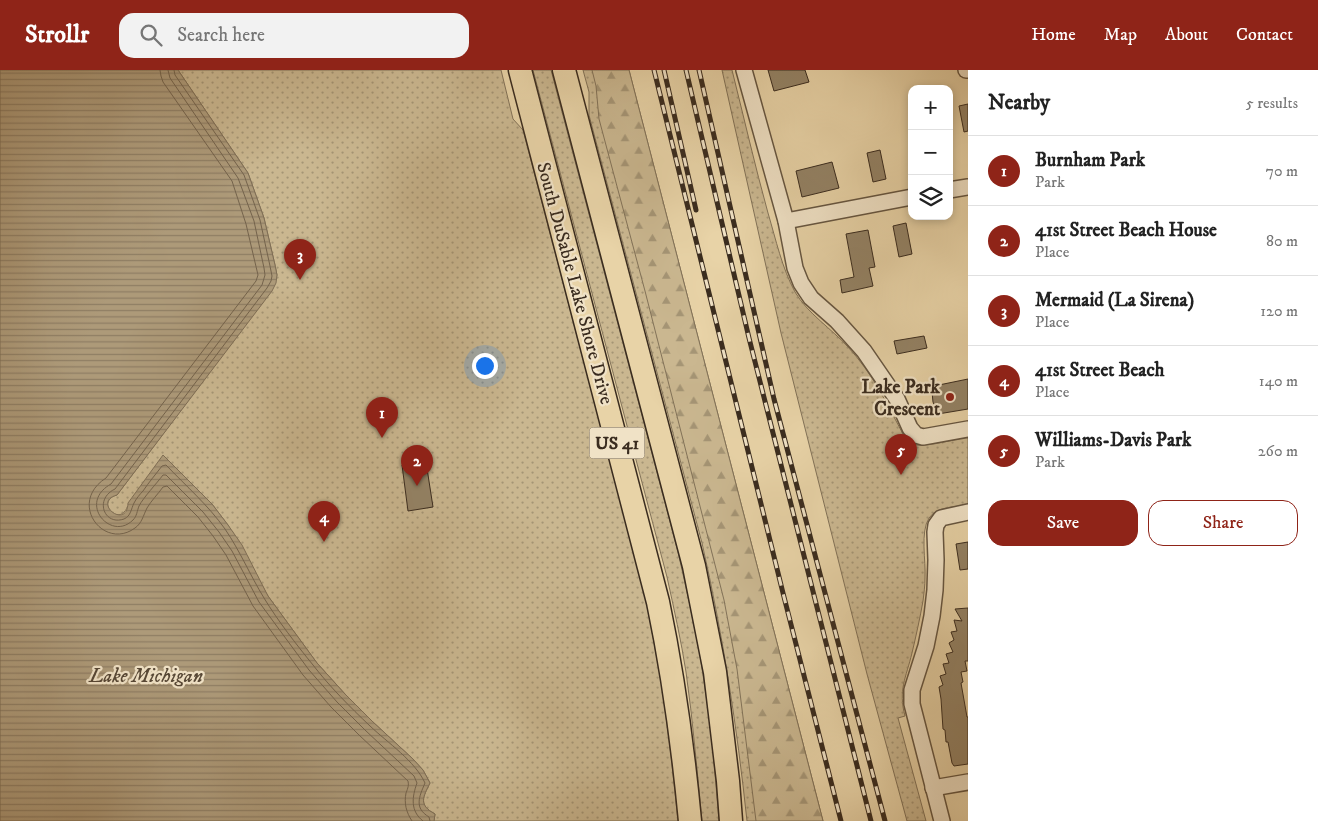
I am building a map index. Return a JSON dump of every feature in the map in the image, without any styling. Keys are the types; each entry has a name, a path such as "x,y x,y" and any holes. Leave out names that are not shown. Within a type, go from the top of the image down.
{"highway":[{"name":"South DuSable Lake Shore Drive","path":"520,70 658,602 678,710 690,821"},
{"name":"US 41","path":"564,70 694,566 715,672 731,821"}],"street":[{"path":"744,70 786,221 795,268 801,283 811,298 837,321 864,351 897,399 910,428 916,435 923,437 968,429"},
{"path":"953,189 968,187"},
{"path":"786,221 908,199"},
{"path":"942,821 912,704 912,690 926,646 932,616 935,590 936,560 934,532 936,525 941,518 968,512"},
{"path":"933,788 968,782"}],"green space":[{"path":"178,70 501,70 513,119 523,130 646,599 662,686 678,821 434,821 435,814 426,807 423,800 430,783 423,770 345,694 317,663 268,596 228,525 212,504 164,456 124,512 119,515 110,511 108,502 117,495 271,291 277,275 264,218 248,173"},
{"path":"533,70 551,70 678,552 700,655 712,738 719,821 702,821 686,672 667,577"},
{"path":"583,70 629,70 823,821 747,821 729,681 710,578 589,115 589,92"},
{"path":"592,70 629,70 823,821 756,821 737,669 724,600 599,119 596,86"},
{"path":"722,70 732,70 777,244 786,273 800,300 857,357 879,390 908,441 915,445 922,445 968,437 968,505 937,511 932,514 926,524 923,601 904,684 902,699 905,716 898,718 926,821 907,821 867,674 781,333"}],"water":[{"name":"Lake Michigan","path":"0,70 178,70 248,173 264,218 277,275 276,283 272,291 117,495 110,499 108,503 109,508 117,515 122,515 126,511 128,503 163,455 212,504 228,525 242,545 268,596 317,663 345,694 423,770 430,783 423,800 426,807 435,814 434,821 0,821"}],"building":[{"path":"768,70 805,70 809,82 774,91"},
{"path":"968,104 968,131 964,132 959,106"},
{"path":"880,150 886,179 873,182 867,153"},
{"path":"832,162 839,188 802,197 796,171"},
{"path":"906,223 912,254 899,257 893,226"},
{"path":"868,230 875,267 869,268 873,286 842,293 840,280 854,277 846,234"},
{"path":"924,336 927,348 897,354 894,341"},
{"name":"Lake Park Crescent","path":"968,379 968,409 938,414 933,402 932,392 934,386"},
{"path":"426,462 433,507 408,511 402,465"},
{"path":"968,542 968,569 960,570 956,544"},
{"path":"968,608 968,661 965,661 967,671 961,672 963,682 961,683 968,717 968,764 954,766 948,742 946,742 945,730 943,729 939,687 943,685 940,676 946,674 943,664 949,663 946,654 953,652 949,643 954,640 951,632 957,631 954,620 962,621 955,609"}],"railway":[{"path":"654,70 841,821"},
{"path":"664,70 696,210"},
{"path":"686,70 749,338 871,821"},
{"path":"699,70 774,399 885,821"}],"place":[{"name":"Mermaid (La Sirena)","path":"300,280"},
{"name":"Lake Park Crescent","path":"950,397"},
{"name":"Burnham Park","path":"382,438"},
{"name":"Williams-Davis Park","path":"901,475"},
{"name":"41st Street Beach House","path":"417,486"},
{"name":"41st Street Beach","path":"324,542"}]}
